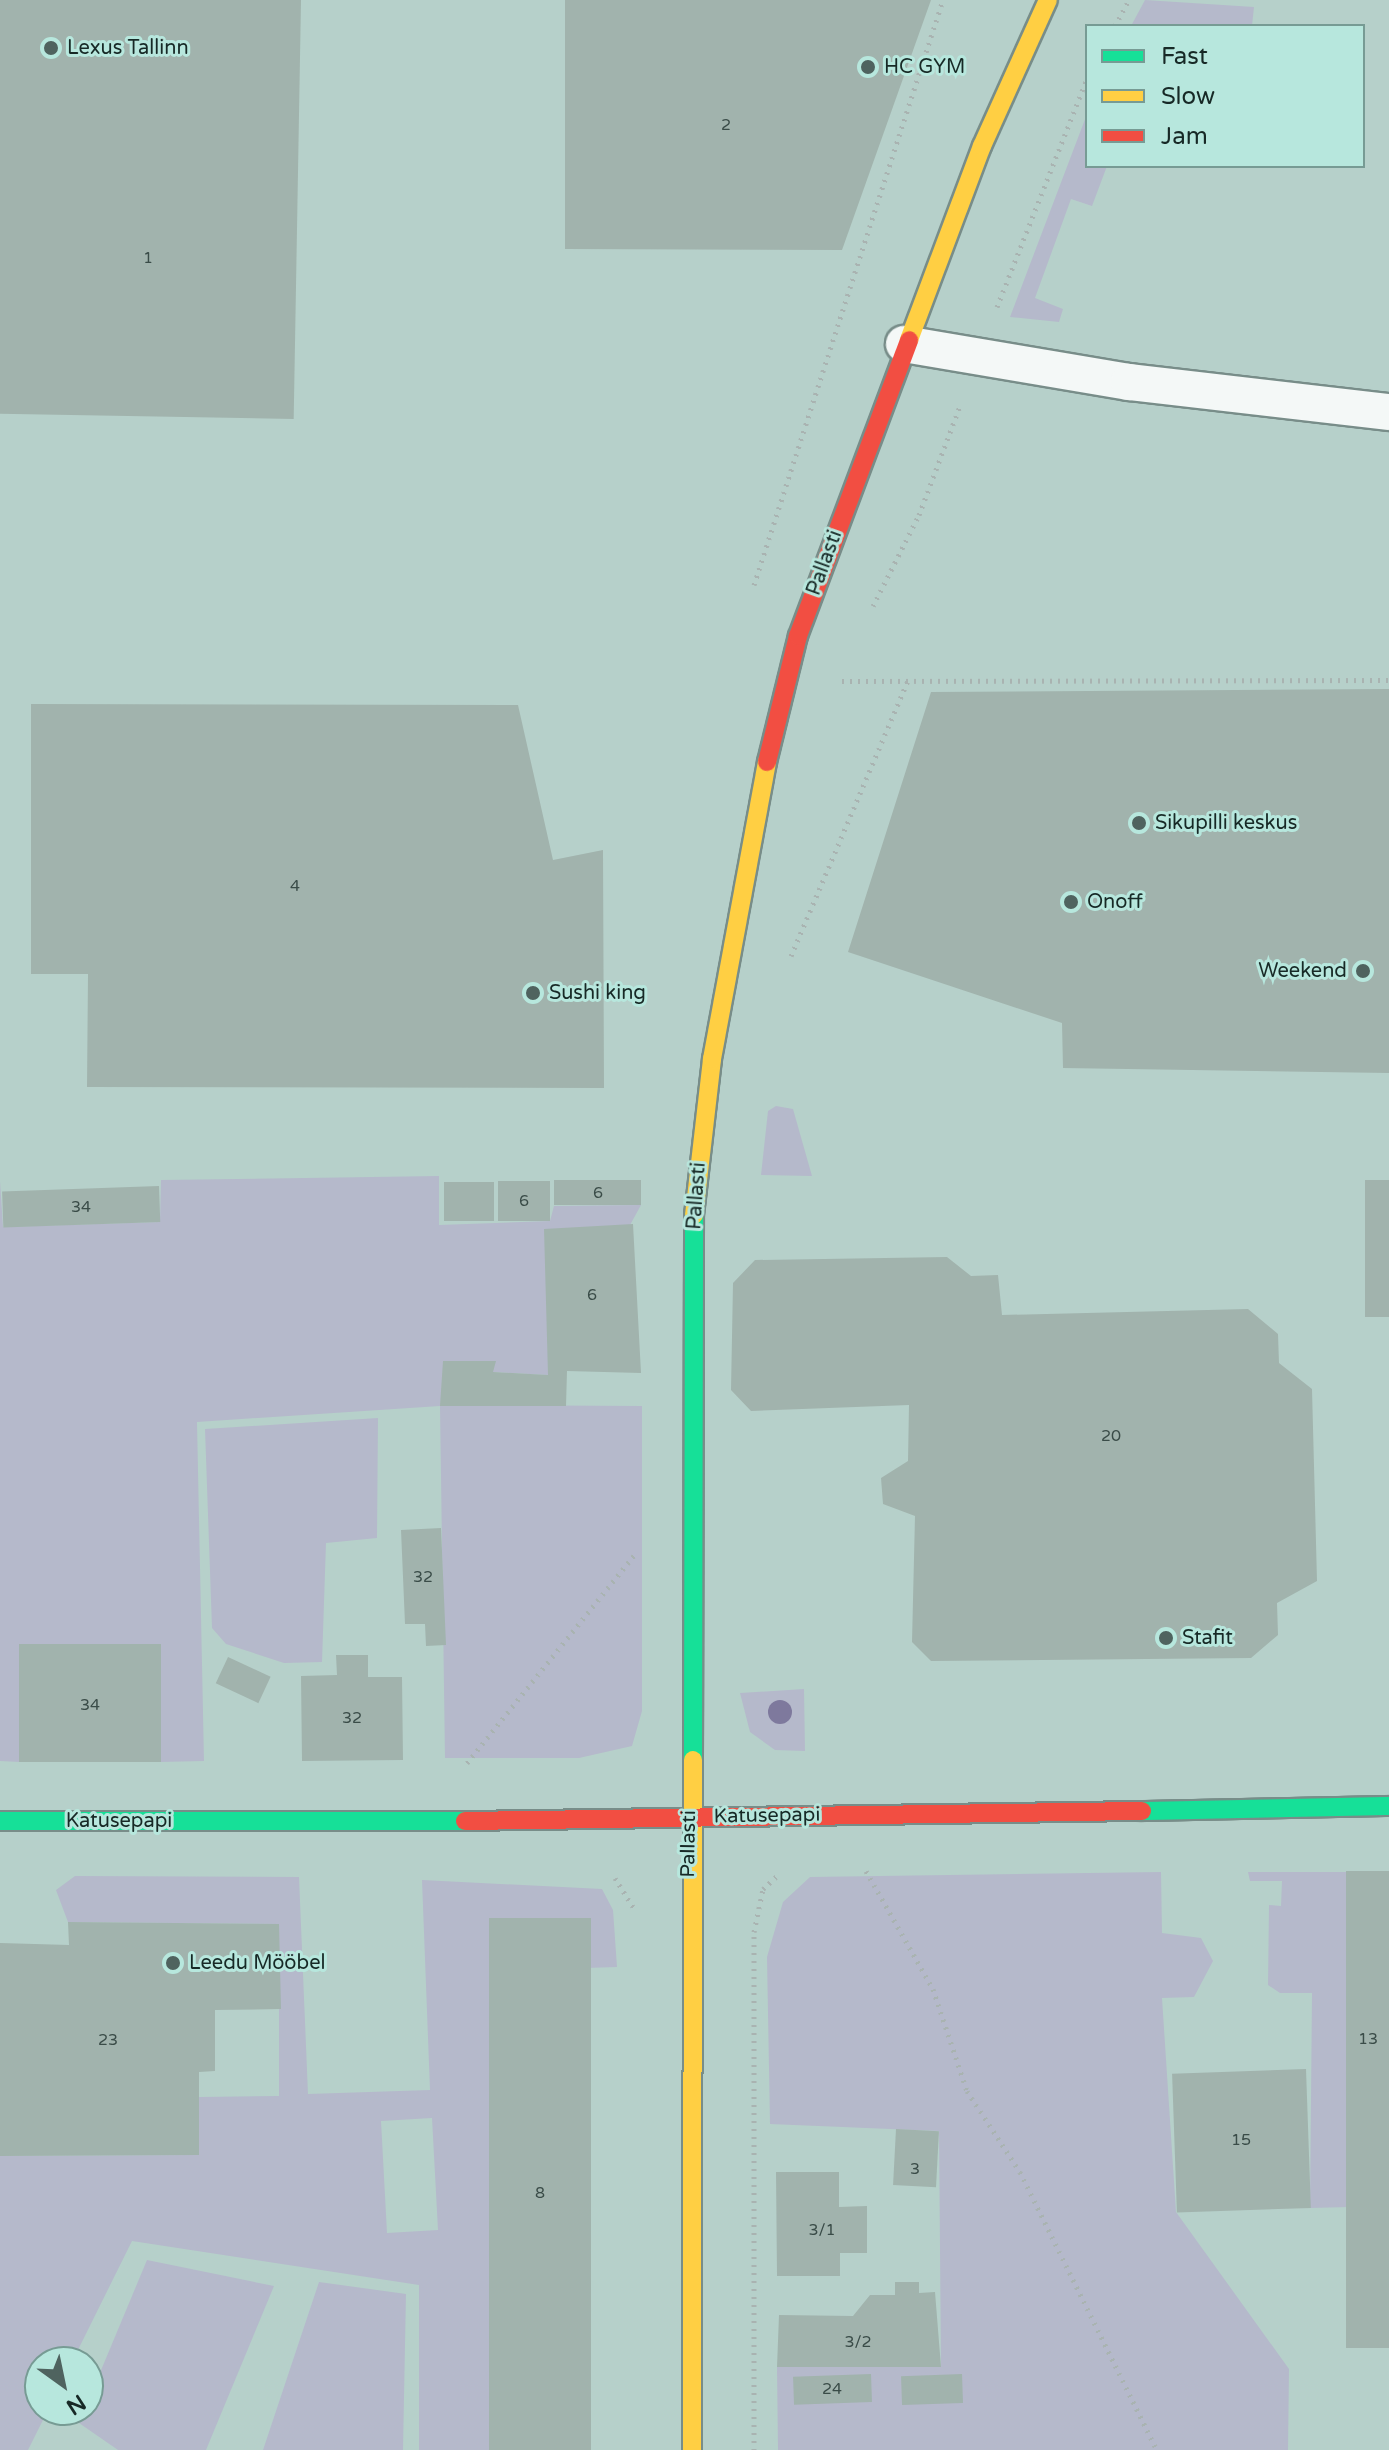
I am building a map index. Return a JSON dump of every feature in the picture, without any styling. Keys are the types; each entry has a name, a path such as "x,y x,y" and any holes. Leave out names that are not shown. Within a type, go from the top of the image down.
{"street":[{"name":"Pallasti","path":"692,2450 690,1818 694,1198 712,1059 776,716 904,344 1048,0"},
{"name":"Katusepapi","path":"0,1821 690,1818 1389,1806"}],"lane":[{"path":"904,344 978,357 1389,412"}],"path":[{"path":"1116,24 1129,0"},
{"path":"868,615 919,515 1085,84"},
{"path":"841,668 834,681 1389,680"},
{"path":"786,969 908,681"},
{"path":"463,1768 644,1542"},
{"path":"754,2450 754,1932 763,1889 783,1872 809,1868 806,1815"},
{"path":"864,1866 933,1989 967,2091 1020,2172 1157,2450"}],"shaded area":[{"path":"1145,0 1254,7 1252,24 1132,24"},
{"path":"1085,119 1085,168 1106,168 1092,206 1071,199 1035,298 1063,309 1059,322 1010,317"},
{"path":"776,1106 793,1109 812,1176 761,1175 768,1111"},
{"path":"439,1176 439,1225 550,1221 554,1206 641,1205 548,1375 493,1372 440,1405 642,1406 642,1711 632,1746 579,1758 445,1758 440,1406 197,1422 204,1761 160,1762 160,1644 19,1647 20,1762 0,1761 0,1181 3,1227 160,1222 161,1180"},
{"path":"378,1418 377,1538 326,1543 322,1662 284,1663 226,1644 212,1628 205,1429"},
{"path":"804,1689 805,1751 775,1750 750,1732 740,1693"},
{"path":"1161,1872 1162,1933 1201,1938 1213,1961 1194,1997 1162,1998 1176,2212 1289,2369 1288,2450 778,2450 777,2367 941,2367 939,2131 770,2124 767,1957 783,1902 810,1877"},
{"path":"1248,1872 1346,1872 1349,2207 1310,2208 1312,1993 1280,1993 1268,1985 1269,1905 1281,1906 1282,1881 1250,1881"},
{"path":"75,1876 299,1877 308,2094 430,2090 422,1880 602,1889 613,1910 617,1967 585,1968 590,1918 489,1919 491,2450 419,2450 419,2285 132,2241 80,2346 24,2346 24,2426 40,2426 28,2450 0,2450 0,2156 198,2155 199,2097 279,2096 279,1924 68,1922 56,1890","holes":["432,2118 438,2230 387,2233 381,2121"]},
{"path":"147,2260 274,2286 206,2450 118,2450 83,2426 104,2426 104,2363"},
{"path":"319,2282 406,2294 403,2450 263,2450"}],"building":[{"path":"0,0 301,0 294,419 0,414"},
{"path":"565,0 931,0 842,250 565,249"},
{"name":"Sikupilli keskus","path":"1389,689 1389,1073 1063,1068 1062,1023 848,952 931,692"},
{"path":"31,704 518,705 553,860 603,850 604,1088 87,1087 88,974 31,974"},
{"path":"554,1180 641,1180 641,1205 554,1205"},
{"path":"1365,1180 1389,1180 1389,1317 1365,1317"},
{"path":"498,1181 550,1181 550,1221 498,1221"},
{"path":"444,1182 494,1182 494,1221 444,1221"},
{"path":"159,1186 160,1222 3,1227 2,1191"},
{"path":"633,1224 641,1373 567,1371 566,1406 440,1406 443,1361 496,1361 493,1372 548,1375 544,1229"},
{"path":"947,1257 971,1276 998,1275 1002,1315 1248,1309 1278,1334 1279,1363 1312,1389 1317,1581 1277,1603 1278,1635 1251,1658 931,1661 912,1642 915,1516 883,1504 881,1478 908,1461 909,1405 751,1411 731,1390 733,1283 755,1260"},
{"path":"441,1528 446,1645 426,1646 425,1624 405,1624 401,1530"},
{"path":"19,1644 161,1644 161,1762 19,1762"},
{"path":"336,1655 368,1655 368,1677 402,1677 403,1760 302,1761 301,1676 337,1675"},
{"path":"228,1657 271,1677 258,1703 216,1683"},
{"path":"1346,1871 1389,1871 1389,2348 1346,2348"},
{"path":"489,1918 591,1918 591,2450 489,2450"},
{"path":"68,1922 279,1924 281,2009 215,2010 215,2071 199,2072 199,2155 0,2156 0,1943 69,1945"},
{"path":"1306,2069 1311,2208 1177,2213 1172,2074"},
{"path":"896,2129 939,2131 936,2187 893,2185"},
{"path":"776,2172 839,2172 839,2207 867,2206 867,2253 840,2253 840,2276 777,2276"},
{"path":"895,2282 919,2282 919,2293 935,2292 941,2367 777,2367 779,2315 853,2316 870,2295 895,2295"},
{"path":"871,2374 872,2402 794,2405 793,2377"},
{"path":"962,2374 963,2403 902,2405 901,2376"}],"traffic: fast":[{"path":"693,1760 694,1215"},
{"path":"1142,1811 1389,1806"},
{"path":"0,1821 465,1821"}],"traffic: slow":[{"path":"909,340 982,146 1048,0"},
{"path":"694,1215 712,1059 767,762"},
{"path":"692,2450 693,1760"}],"traffic: jam":[{"path":"767,762 798,636 909,340"},
{"path":"465,1821 1142,1811"}],"place":[{"name":"Lexus Tallinn","path":"51,48"},
{"name":"HC GYM","path":"868,67"},
{"name":"Sikupilli keskus","path":"1139,823"},
{"name":"Onoff","path":"1071,902"},
{"name":"Weekend","path":"1363,971"},
{"name":"Sushi king","path":"533,993"},
{"name":"Stafit","path":"1166,1638"},
{"name":"Leedu Mööbel","path":"173,1963"}]}
